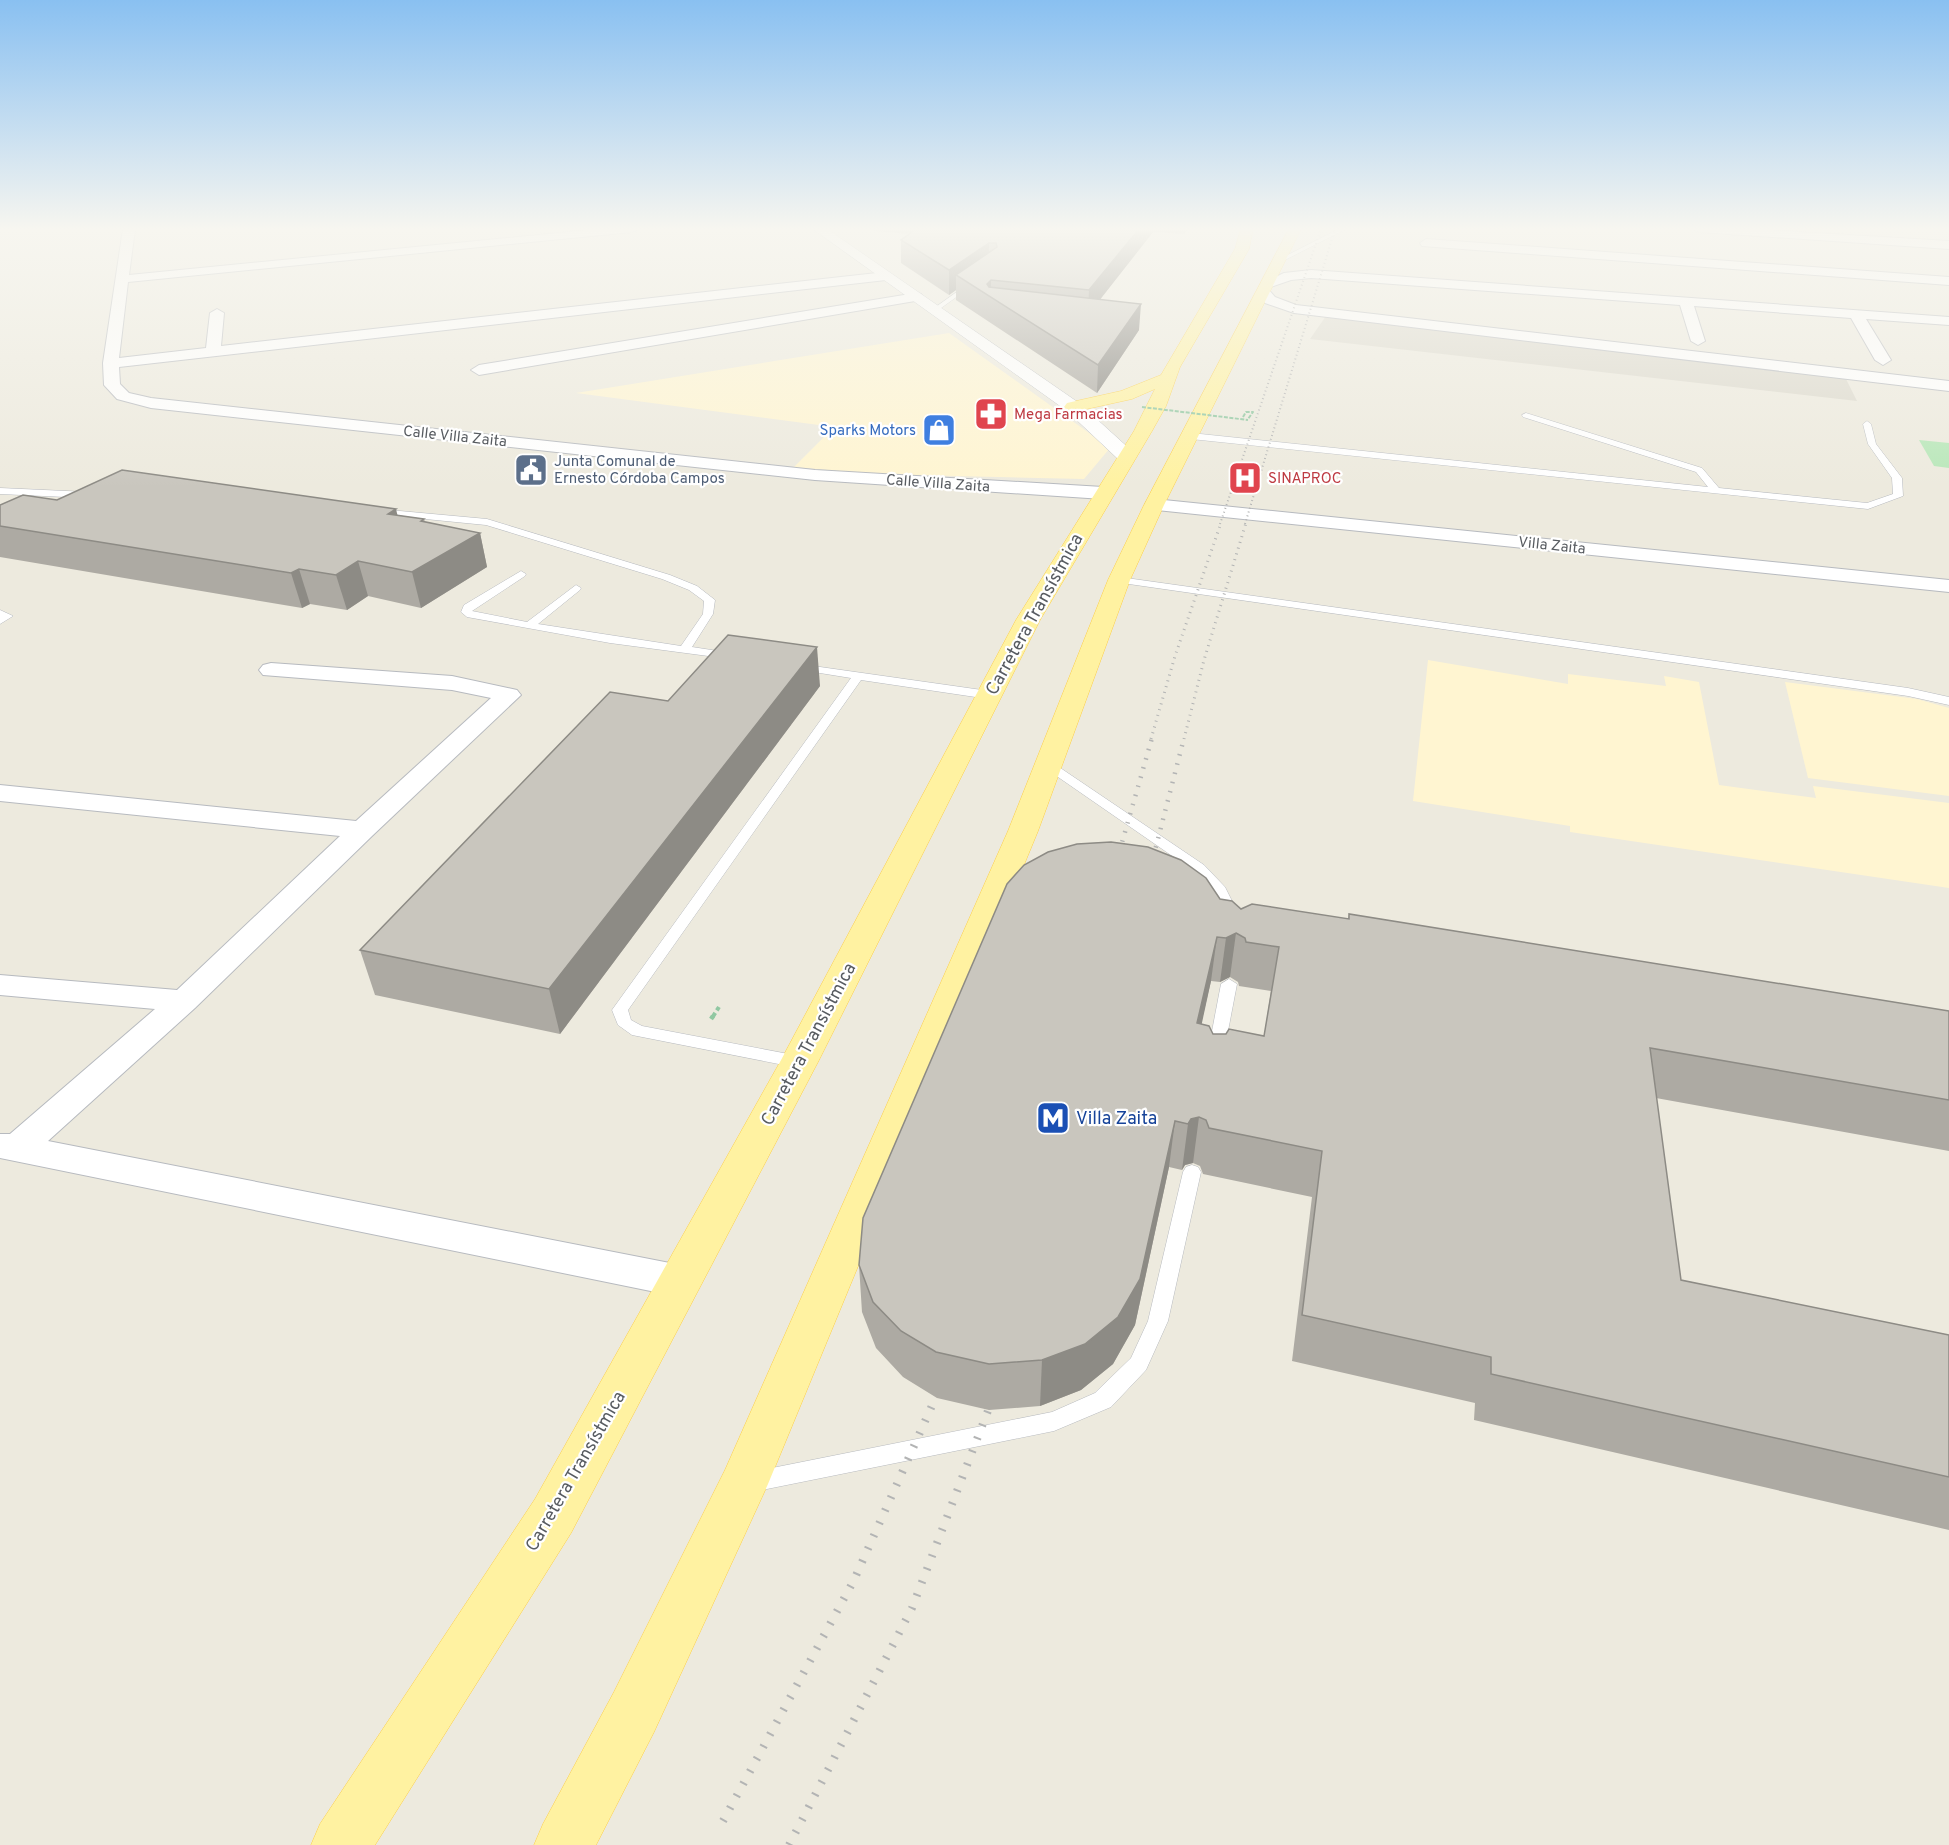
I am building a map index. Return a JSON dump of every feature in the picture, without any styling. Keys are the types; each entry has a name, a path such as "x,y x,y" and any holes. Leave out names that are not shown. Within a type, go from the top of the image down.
{"main road":[{"name":"Carretera Transístmica","path":"341,1845 553,1516 799,1062 1028,620 1157,406 1167,378 1204,315"},
{"path":"564,1845 634,1712 743,1484 1050,765 1119,580 1154,505 1250,317"},
{"path":"1073,407 1126,395 1167,378"}],"street":[{"name":"Calle Villa Zaita","path":"118,315 111,363 112,385 123,396 152,403 815,475 1103,493"},
{"path":"213,351 217,315"},
{"path":"111,363 535,315"},
{"path":"479,369 806,315"},
{"path":"942,315 1073,407 1126,456"},
{"path":"1250,317 1260,315"},
{"path":"1346,315 1949,386"},
{"path":"1690,315 1698,341"},
{"path":"1857,315 1883,360"},
{"path":"1871,315 1949,321"},
{"name":"Villa Zaita","path":"1154,505 1949,586"},
{"path":"8,1147 184,1000 362,830 509,695 452,683 271,670"},
{"path":"0,793 362,830"},
{"path":"0,985 184,1000"},
{"path":"8,1147 680,1281"}],"lane":[{"path":"1526,415 1699,470 1715,489"},
{"path":"1191,436 1868,506 1898,496 1897,478 1872,444 1867,424"},
{"path":"0,491 95,495"},
{"path":"0,498 15,492"},
{"path":"370,511 487,522 666,577 693,588 710,600 708,614 685,649"},
{"path":"521,574 465,610 471,615 530,626 743,658"},
{"path":"1119,580 1908,692 1949,701"},
{"path":"530,626 576,588"},
{"path":"0,613 8,616 0,621"},
{"path":"789,665 989,694"},
{"path":"799,1062 638,1031 627,1026 621,1018 620,1010 858,676"},
{"path":"1050,765 1199,868 1220,890 1233,917 1234,927"},
{"path":"1212,1073 1229,984"},
{"path":"743,1484 1054,1421 1103,1400 1139,1364 1158,1321 1192,1172"}],"path":[{"path":"1142,407 1248,420"}],"shaded area":[{"path":"1326,316 1845,377 1857,401 1310,339"},
{"path":"949,333 1110,448 1084,479 873,474 794,467 834,427 576,393"},
{"path":"1428,660 1568,684 1568,674 1666,686 1664,676 1699,682 1719,785 1816,798 1813,786 1949,803 1949,888 1570,832 1570,826 1413,801"},
{"path":"1785,682 1917,699 1949,708 1949,796 1808,778"}],"green space":[{"path":"1919,440 1949,443 1949,468 1934,466"}],"building":[{"path":"1019,315 1133,315 1098,365"},
{"path":"122,470 396,509 388,514 424,519 421,521 480,533 412,572 358,561 336,575 299,569 291,573 0,526 0,505 23,495 57,500"},
{"path":"728,635 817,647 549,989 360,950 610,692 668,701"},
{"path":"1111,842 1148,847 1181,860 1206,878 1220,899 1232,901 1241,909 1252,904 1349,919 1349,914 1949,1011 1949,1100 1650,1048 1681,1280 1949,1335 1949,1477 1491,1374 1491,1357 1302,1315 1322,1151 1209,1128 1206,1120 1199,1117 1191,1119 1188,1124 1175,1121 1140,1279 1118,1317 1085,1344 1042,1360 989,1364 936,1352 901,1331 873,1302 859,1265 863,1218 1007,884 1024,865 1048,852 1077,844","holes":["1236,933 1245,938 1246,942 1279,947 1264,1036 1229,1029 1226,1034 1213,1034 1209,1026 1197,1023 1217,937 1226,938"]}],"railway":[{"path":"1220,524 1292,315"},
{"path":"1245,524 1309,315"},
{"path":"1151,739 1175,656 1221,523"},
{"path":"1184,739 1204,660 1246,523"},
{"path":"1117,860 1152,738"},
{"path":"1151,866 1184,738"},
{"path":"723,1821 854,1580 943,1381"},
{"path":"789,1845 912,1608 994,1395"}],"place":[{"name":"Mega Farmacias","path":"991,414"},
{"name":"Sparks Motors","path":"939,430"},
{"name":"Junta Comunal de Ernesto Córdoba Campos","path":"531,470"},
{"name":"SINAPROC","path":"1245,478"},
{"name":"Villa Zaita","path":"1053,1118"}]}
